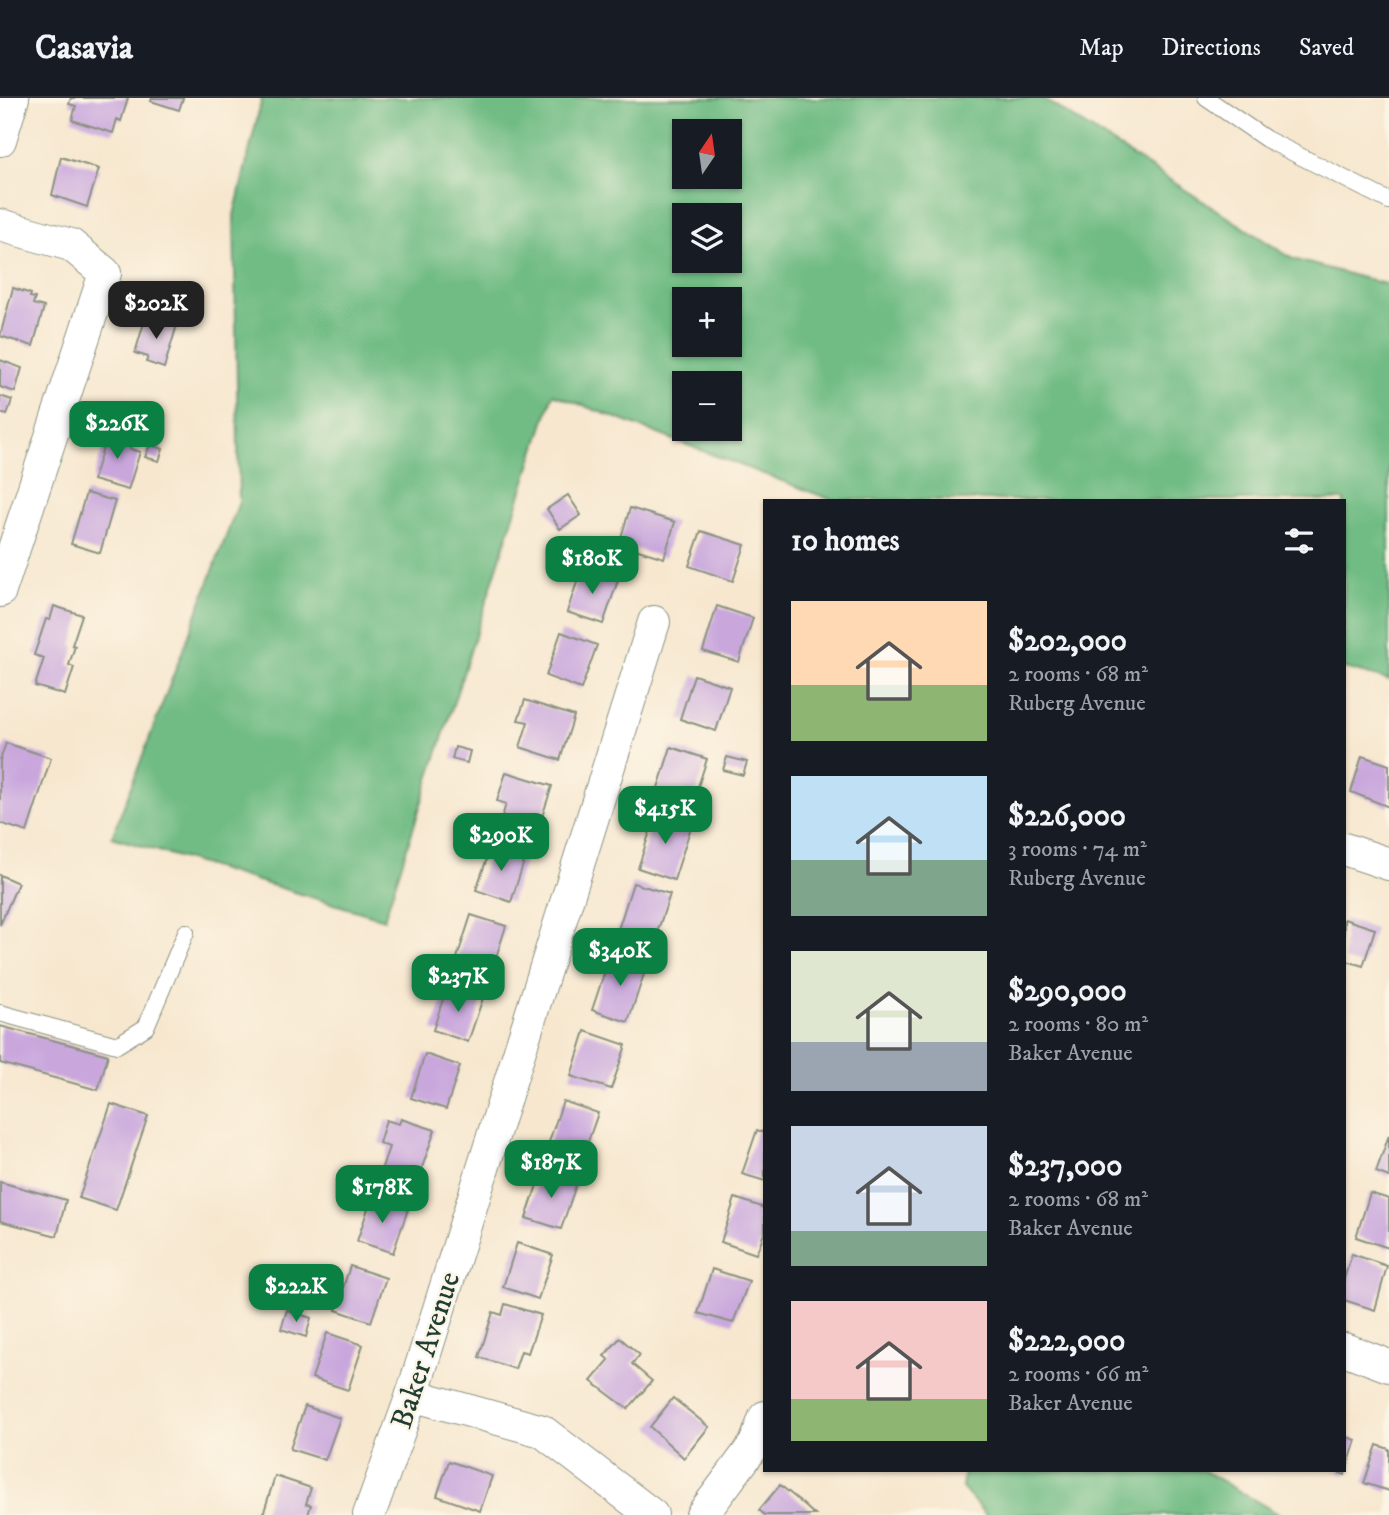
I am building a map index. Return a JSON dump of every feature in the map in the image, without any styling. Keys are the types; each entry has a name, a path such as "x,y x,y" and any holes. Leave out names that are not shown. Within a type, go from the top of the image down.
{"street":[{"path":"0,141 13,98"},
{"path":"0,225 71,245 105,273 0,591"},
{"name":"Baker Avenue","path":"369,1515 412,1395 654,622"},
{"path":"1346,850 1389,864"},
{"path":"1346,1350 1389,1366"},
{"path":"412,1395 542,1431 652,1515"},
{"path":"702,1515 755,1444 763,1422"}],"lane":[{"path":"1206,98 1266,139 1389,201"},
{"path":"0,1013 117,1045 146,1027 186,932"}],"green space":[{"path":"262,98 1042,98 1293,259 1389,285 1389,680 1346,669 1346,499 829,499 677,441 742,441 742,371 672,371 672,439 553,394 384,919 112,837 239,502 234,215"},
{"path":"964,1472 1206,1472 1280,1515 986,1515 962,1488"}],"building":[{"path":"71,98 128,98 121,121 117,119 113,133 72,120 76,106 69,104"},
{"path":"152,98 183,98 179,110 151,101"},
{"path":"61,157 99,169 87,207 52,195"},
{"path":"13,288 31,294 30,297 35,298 33,304 44,307 33,346 0,336"},
{"path":"146,316 177,325 164,368 146,362 148,357 135,353"},
{"path":"0,360 22,368 15,392 0,387"},
{"path":"0,396 12,400 7,415 0,413"},
{"path":"113,430 134,436 130,449 140,452 128,490 93,480 105,441 109,442"},
{"path":"150,445 163,449 159,461 145,457"},
{"path":"86,493 115,501 100,553 71,544"},
{"path":"568,495 581,515 560,529 547,509"},
{"path":"630,508 675,522 664,558 619,544"},
{"path":"701,531 745,545 733,581 689,566"},
{"path":"582,567 618,580 603,624 567,612"},
{"path":"54,606 82,615 72,645 75,646 69,665 74,667 65,695 35,686 44,658 34,655 46,619 50,620"},
{"path":"717,606 753,618 739,662 703,651"},
{"path":"561,632 597,645 581,689 546,676"},
{"path":"694,675 730,687 716,731 680,719"},
{"path":"525,700 574,716 560,760 520,747 528,722 518,720"},
{"path":"6,743 51,758 27,832 0,823 0,760"},
{"path":"455,747 470,751 467,763 452,759"},
{"path":"671,747 707,759 693,802 657,791"},
{"path":"1362,756 1389,765 1389,807 1351,792"},
{"path":"727,757 747,762 743,775 723,770"},
{"path":"506,772 552,786 537,832 501,820 506,804 497,801"},
{"path":"656,813 692,824 674,880 638,868"},
{"path":"492,844 526,855 511,902 476,890"},
{"path":"0,875 18,883 0,925"},
{"path":"633,883 670,894 651,951 615,939"},
{"path":"471,915 506,926 492,970 457,958"},
{"path":"1346,920 1375,929 1363,966 1346,961"},
{"path":"611,953 647,965 628,1022 592,1010"},
{"path":"447,987 483,998 468,1042 433,1030"},
{"path":"0,1026 108,1055 98,1090 0,1063"},
{"path":"585,1031 626,1045 611,1089 571,1076"},
{"path":"425,1054 460,1066 446,1109 411,1098"},
{"path":"563,1101 598,1113 583,1156 548,1145"},
{"path":"111,1104 148,1116 116,1210 79,1198"},
{"path":"401,1119 435,1130 416,1185 380,1173 389,1147 379,1143 386,1120 399,1124"},
{"path":"757,1130 763,1132 763,1180 742,1174"},
{"path":"1389,1135 1389,1177 1376,1172"},
{"path":"542,1170 577,1182 561,1229 526,1218"},
{"path":"0,1182 66,1200 57,1236 0,1221"},
{"path":"1370,1193 1389,1199 1389,1248 1356,1237"},
{"path":"372,1197 408,1209 393,1253 357,1241"},
{"path":"735,1198 763,1207 763,1236 756,1254 721,1242"},
{"path":"517,1243 553,1255 538,1299 503,1287"},
{"path":"1352,1254 1387,1266 1375,1310 1346,1301 1346,1273"},
{"path":"350,1266 386,1278 371,1322 336,1310"},
{"path":"712,1269 749,1281 733,1323 698,1313"},
{"path":"505,1304 541,1315 528,1353 521,1351 515,1369 479,1357 493,1312 502,1315"},
{"path":"287,1310 311,1318 306,1337 281,1329"},
{"path":"327,1333 363,1345 348,1390 312,1378"},
{"path":"620,1338 640,1355 632,1364 652,1381 628,1409 591,1381 609,1360 604,1356"},
{"path":"673,1398 709,1427 684,1458 650,1427"},
{"path":"305,1406 340,1418 325,1460 290,1449"},
{"path":"1346,1437 1356,1440 1346,1472"},
{"path":"1377,1445 1389,1449 1389,1491 1364,1483"},
{"path":"449,1461 492,1476 480,1511 437,1496"},
{"path":"275,1476 311,1488 306,1504 311,1505 308,1515 263,1515"},
{"path":"780,1485 815,1515 765,1515 759,1510"}]}
